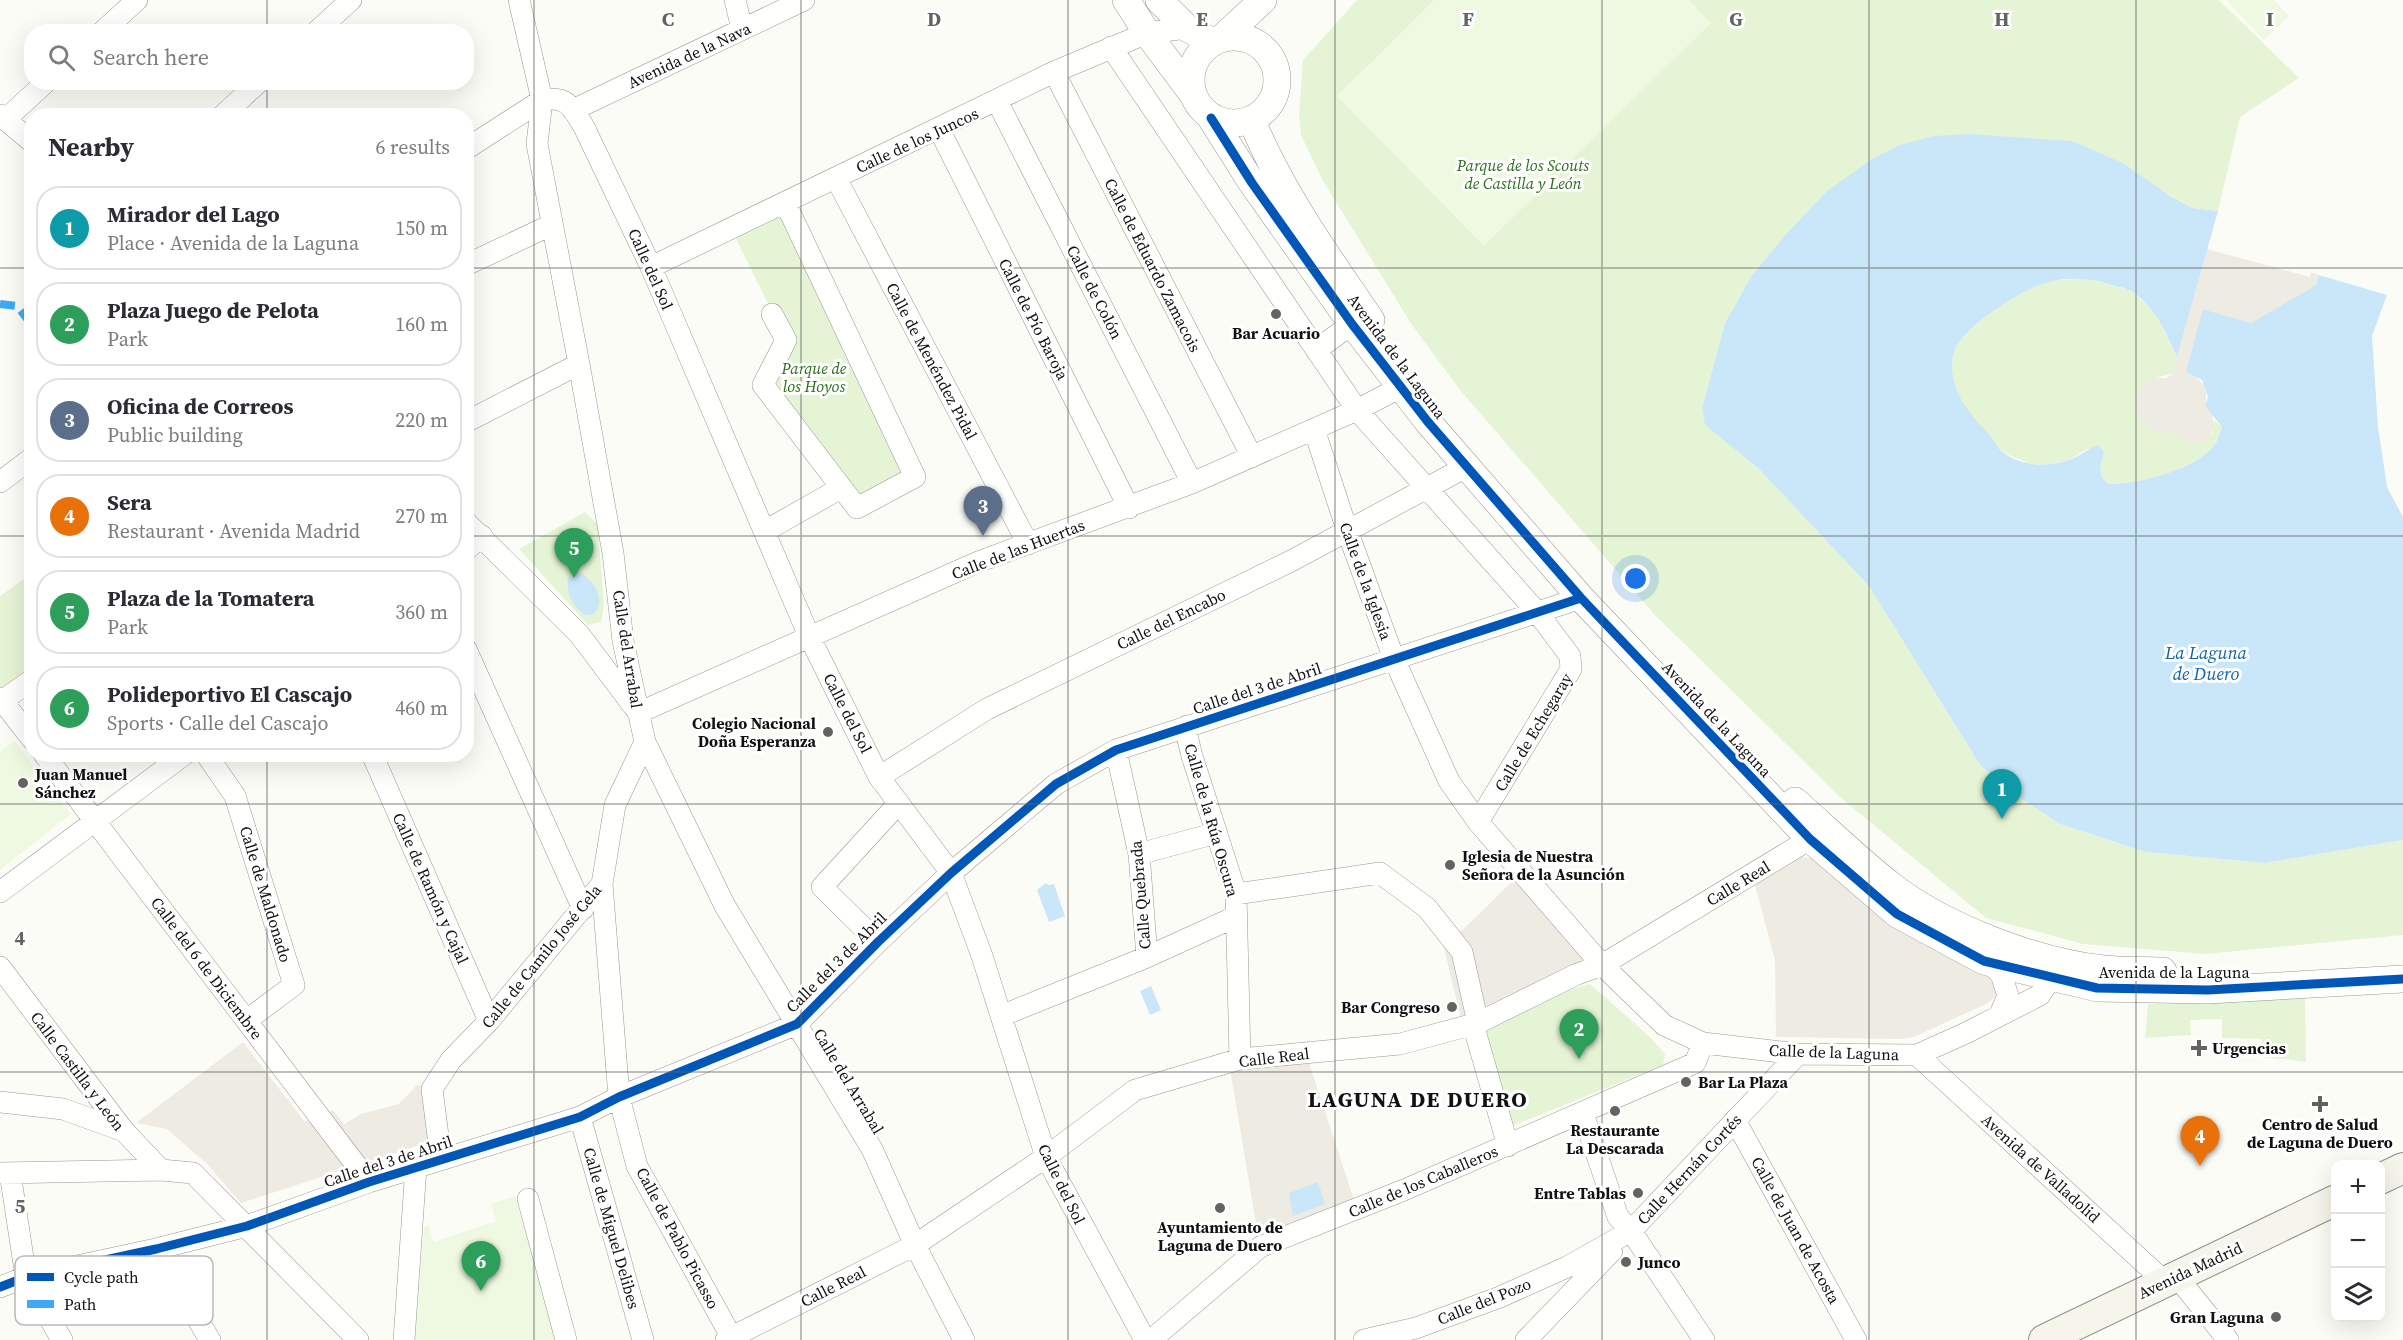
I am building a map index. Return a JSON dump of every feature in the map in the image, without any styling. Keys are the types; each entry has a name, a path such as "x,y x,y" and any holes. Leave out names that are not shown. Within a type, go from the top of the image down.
{"main road":[{"path":"2385,1177 2403,1168"},
{"name":"Avenida Madrid","path":"2044,1340 2331,1202"}],"street":[{"path":"111,24 137,0"},
{"path":"325,24 351,0"},
{"name":"Calle del Arrabal","path":"519,0 542,100 537,144 613,553 623,640 645,742 725,906 872,1149 915,1245 964,1340"},
{"path":"735,0 742,29"},
{"name":"Avenida de la Nava","path":"573,110 804,0"},
{"path":"1126,0 1147,33 1191,92 1196,103 1211,118 1230,124 1252,121 1265,112 1275,97 1278,76 1275,64 1267,51 1256,43 1238,37 1218,40 1187,28 1159,0"},
{"path":"1191,92 1191,70 1201,51 1218,40 1263,0"},
{"path":"1267,51 1269,0"},
{"name":"Calle de los Juncos","path":"651,267 1054,72 1147,33 1187,28"},
{"path":"1111,47 1357,410 1537,612"},
{"name":"Calle de Eduardo Zamacois","path":"1054,72 1252,457"},
{"path":"24,135 3,117 36,90"},
{"path":"231,108 250,90"},
{"path":"474,144 542,100 555,98 565,101 573,110"},
{"name":"Calle de Colón","path":"997,101 1192,483"},
{"name":"Calle del Sol","path":"573,110 651,267 809,636 879,777 951,873 981,953 1046,1157 1145,1340"},
{"name":"Avenida de la Laguna","path":"1211,118 1252,183 1352,324 1399,388 1466,467 1581,598 1810,839 1897,914 1988,962 2052,968 2207,972 2403,962"},
{"name":"Avenida de la Laguna","path":"1252,121 1260,140 1308,225 1393,350 1503,485 1625,620 1790,796 1893,887 1947,920 2000,942 2097,988 2208,990 2403,979"},
{"name":"Calle de Pío Baroja","path":"939,129 1129,508"},
{"name":"Calle de Menéndez Pidal","path":"836,178 1028,544"},
{"path":"772,314 786,340 764,385 857,508 915,477 785,202"},
{"path":"474,261 551,225"},
{"path":"1316,350 1352,324"},
{"path":"474,418 579,364"},
{"name":"Calle de las Huertas","path":"638,713 978,562 1192,483 1357,410 1399,388"},
{"name":"Calle de la Iglesia","path":"1314,429 1347,530 1394,659 1449,781 1478,822 1602,965"},
{"path":"0,482 24,464"},
{"name":"Calle del Encabo","path":"879,777 987,709 1293,560 1466,467"},
{"path":"765,531 841,488"},
{"path":"474,538 579,634 638,713"},
{"name":"Calle del 3 de Abril","path":"124,1256 247,1226 369,1182 580,1117 619,1097 797,1024 878,942 951,873 1056,784 1116,750 1581,598"},
{"name":"Calle de Echegaray","path":"1478,822 1571,669 1570,656 1537,612"},
{"path":"588,646 610,646 623,640"},
{"path":"474,668 583,909"},
{"path":"24,685 1,700 24,729"},
{"name":"Calle de la Rúa Oscura","path":"1187,726 1185,727 1192,756 1236,894 1240,1059"},
{"name":"Calle de Camilo José Cela","path":"441,1159 432,1089 451,1060 489,1021 602,884 615,805 645,742"},
{"name":"Calle Quebrada","path":"1001,1016 1147,957 1139,854 1116,750"},
{"name":"Calle del 6 de Diciembre","path":"50,762 369,1182"},
{"path":"0,892 174,762"},
{"name":"Calle de Maldonado","path":"212,762 235,795 294,985 247,1020"},
{"name":"Calle de Ramón y Cajal","path":"376,762 489,1021"},
{"path":"878,942 822,887 898,804"},
{"path":"1139,854 1216,832"},
{"name":"Calle Real","path":"730,1339 915,1245 1046,1157 1135,1090 1240,1059 1400,1044 1476,1023 1575,975 1602,965 1810,839"},
{"path":"1236,894 1380,873 1427,908 1461,952 1476,1023 1508,1146"},
{"name":"Calle de Pablo Picasso","path":"602,884 619,1097 638,1166 730,1339"},
{"path":"1147,957 1237,915"},
{"path":"1988,962 2001,974 2008,996 2000,1014"},
{"name":"Calle de la Laguna","path":"1602,965 1664,1025 1703,1042 1798,1054 1917,1054 1966,1033 2040,996 2052,968"},
{"name":"Calle Castilla y León","path":"0,967 124,1131 161,1170"},
{"name":"Calle de los Caballeros","path":"1151,1340 1260,1247 1404,1190 1695,1063 1703,1042"},
{"name":"Calle Hernán Cortés","path":"1574,1274 1631,1231 1798,1054"},
{"name":"Avenida de Valladolid","path":"1917,1054 2171,1279 2228,1340"},
{"path":"0,1102 63,1109 124,1131"},
{"path":"1583,1113 1618,1217 1631,1231 1704,1340"},
{"name":"Calle de Miguel Delibes","path":"580,1117 643,1340"},
{"name":"Calle de Juan de Acosta","path":"1735,1120 1856,1340"},
{"path":"404,1340 416,1167"},
{"path":"22,1256 5,1173 161,1170 193,1173 358,1340"},
{"path":"528,1199 566,1340"},
{"path":"156,1249 160,1256"},
{"path":"1526,1340 1574,1274"},
{"name":"Calle del Pozo","path":"1364,1340 1416,1328 1500,1297 1574,1274"},
{"name":"Calle del 3 de Abril","path":"0,1287 15,1281"},
{"path":"53,1325 62,1340"},
{"path":"201,1325 210,1340"}],"green space":[{"name":"Parque de los Scouts de Castilla y León","path":"1357,0 2219,0 2299,78 2240,117 2218,211 2193,208 2071,141 2020,138 1826,192 1787,233 1752,275 1725,323 1702,408 1706,425 1758,468 1869,586 1980,765 2017,796 2060,824 2146,852 2265,863 2403,840 2403,935 2206,954 2083,944 1986,918 1840,797 1654,614 1460,390 1412,325 1323,181 1301,135 1299,116 1303,60"},
{"path":"1434,0 1689,0 1711,23 1484,246 1337,96"},
{"path":"2226,0 2274,0 2289,16 2264,40"},
{"name":"Parque de los Hoyos","path":"780,205 907,482 857,508 766,381 786,340 731,229"},
{"path":"2085,278 2130,290 2154,311 2177,357 2174,373 2146,382 2174,430 2212,434 2214,420 2222,427 2217,441 2198,460 2152,478 2109,484 2101,473 2104,452 2087,449 2067,461 2045,465 2028,463 2004,453 1971,417 1958,394 1952,375 1953,354 1959,341 2003,303 2032,286 2052,281"},
{"path":"585,512 598,525 604,607 601,622 588,625 519,549"},
{"path":"24,579 24,684 0,698 0,596"},
{"name":"Juan Manuel Sánchez","path":"14,741 24,754 24,762 30,762 71,814 0,870 0,752"},
{"path":"1590,984 1651,1038 1665,1054 1663,1065 1512,1126 1485,1031 1568,990"},
{"path":"2305,997 2306,1062 2264,1057 2262,1039 2222,1038 2222,1019 2190,1020 2191,1035 2145,1038 2148,1004"},
{"path":"515,1196 557,1340 414,1340 424,1227 428,1225 434,1242 496,1221 491,1204"}],"shaded area":[{"path":"2207,249 2310,277 2311,272 2319,275 2316,285 2251,323 2203,309 2195,375 2206,388 2206,406 2212,413 2214,427 2207,440 2193,445 2180,440 2174,431 2163,433 2147,427 2141,421 2135,405 2140,389 2146,382 2154,378 2166,378 2174,373"},
{"path":"1800,857 1811,858 1990,972 1997,991 1995,997 1986,1004 1914,1037 1900,1039 1776,1037 1775,960 1754,881"},
{"path":"1522,872 1602,965 1463,1027 1444,948"},
{"path":"243,1042 305,1122 333,1110 344,1124 361,1114 399,1104 417,1085 426,1087 432,1141 241,1203 208,1165 167,1129 136,1123"},
{"path":"1306,1054 1357,1209 1260,1247 1229,1063"}],"water":[{"name":"La Laguna de Duero","path":"1970,134 2072,141 2123,163 2170,196 2193,208 2218,211 2177,357 2164,329 2140,297 2125,288 2087,280 2055,281 2026,291 1984,318 1961,340 1953,356 1953,378 1956,388 1966,407 1999,448 2018,461 2042,465 2058,463 2070,460 2098,445 2104,452 2101,465 2102,477 2109,484 2152,478 2184,467 2209,451 2217,441 2222,427 2205,406 2208,397 2202,380 2186,372 2203,309 2251,323 2316,285 2319,275 2387,295 2372,336 2378,427 2387,487 2403,517 2403,840 2265,863 2146,852 2060,824 2017,796 1980,765 1869,586 1758,468 1705,425 1702,408 1725,323 1752,275 1787,233 1826,192 1872,159 1899,145 1934,136"},
{"path":"577,572 593,583 599,596 598,608 594,614 585,615 571,599 568,578"},
{"path":"1046,883 1054,884 1065,916 1049,922 1037,890"},
{"path":"1151,986 1161,1010 1150,1015 1140,991"},
{"path":"1318,1182 1325,1204 1293,1216 1289,1193"}],"marked path":[{"path":"0,304 17,306 24,315"}],"cycle path":[{"path":"1211,118 1252,183 1352,324 1428,422 1581,598 1810,839 1897,914 1984,961 2097,988 2208,990 2403,979"},
{"path":"124,1256 247,1226 369,1182 580,1117 619,1097 797,1024 878,942 951,873 1056,784 1116,750 1581,598"},
{"path":"0,1287 15,1281"}],"place":[{"name":"Bar Acuario","path":"1276,314"},
{"name":"Oficina de Correos","path":"983,536"},
{"name":"Plaza de la Tomatera","path":"574,578"},
{"name":"Colegio Nacional Doña Esperanza","path":"828,732"},
{"name":"Juan Manuel Sánchez","path":"23,783"},
{"name":"Mirador del Lago","path":"2002,819"},
{"name":"Iglesia de Nuestra Señora de la Asunción","path":"1450,865"},
{"name":"Bar Congreso","path":"1452,1007"},
{"name":"Urgencias","path":"2199,1048"},
{"name":"Plaza Juego de Pelota","path":"1579,1059"},
{"name":"Bar La Plaza","path":"1686,1082"},
{"name":"Centro de Salud de Laguna de Duero","path":"2320,1104"},
{"name":"Restaurante La Descarada","path":"1615,1111"},
{"name":"Sera","path":"2200,1166"},
{"name":"Entre Tablas","path":"1638,1193"},
{"name":"Ayuntamiento de Laguna de Duero","path":"1220,1208"},
{"name":"Junco","path":"1626,1262"},
{"name":"Polideportivo El Cascajo","path":"481,1291"},
{"name":"Gran Laguna","path":"2276,1317"}],"district":[{"name":"LAGUNA DE DUERO","path":"1418,1099"}]}
